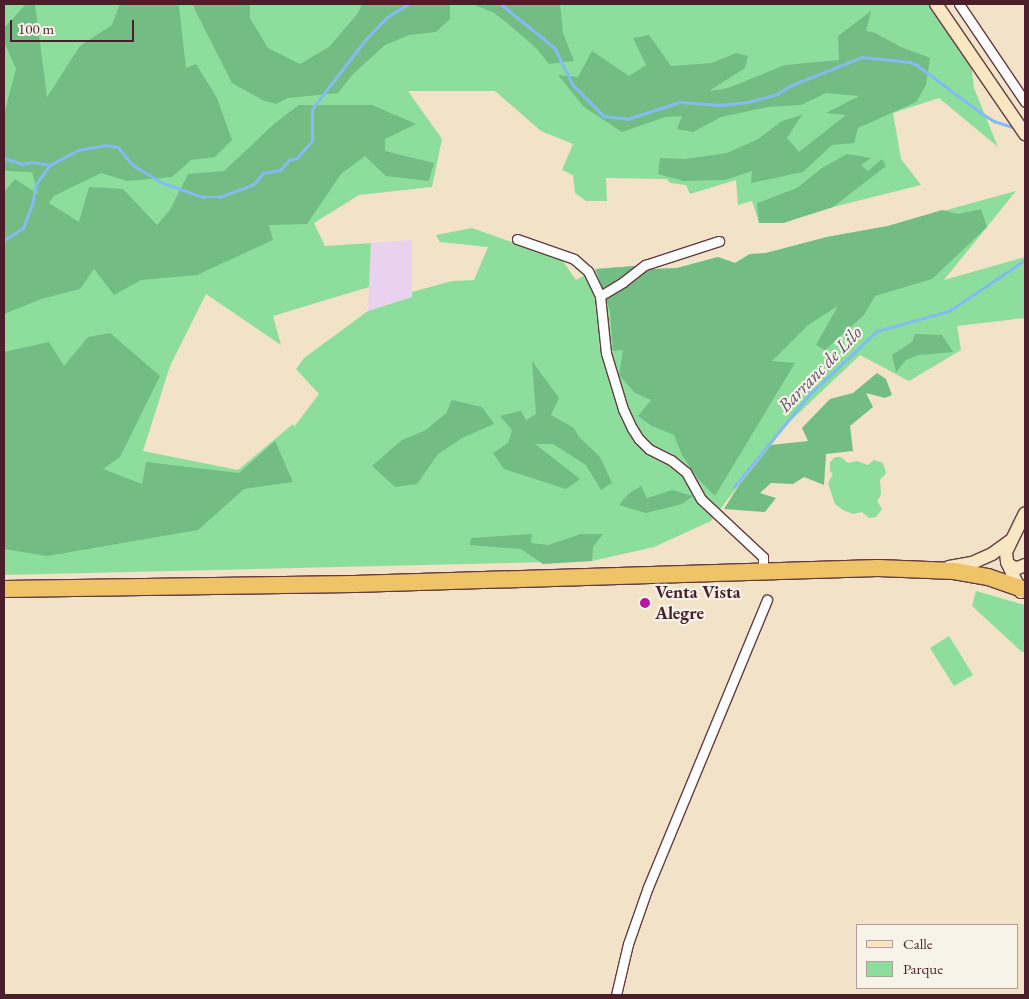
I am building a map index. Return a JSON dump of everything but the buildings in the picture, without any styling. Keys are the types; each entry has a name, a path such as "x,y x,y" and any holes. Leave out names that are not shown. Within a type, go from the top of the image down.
{"highway":[{"path":"4,589 354,584 918,568 954,571 988,577 1024,591"},
{"path":"771,573 928,576 1024,591"}],"main road":[{"path":"936,4 1025,140"},
{"path":"1011,116 1025,134"},
{"path":"1024,591 1007,562 1006,552 1025,513"},
{"path":"918,568 972,563 992,554 1010,541"},
{"path":"1007,562 1012,567 1018,568 1025,565"}],"street":[{"path":"959,4 1025,102"},
{"path":"517,239 574,259 588,271 600,296 606,353 623,409 632,428 649,449 671,460 686,472 701,499 763,557 771,573"},
{"path":"600,296 623,282 645,265 719,241"},
{"path":"616,995 628,944 648,887 767,600"}],"shaded area":[{"path":"412,240 412,297 368,311 371,243"}],"green space":[{"path":"4,4 931,4 971,63 974,88 998,147 939,98 893,113 901,159 921,185 833,207 783,223 759,223 752,201 738,205 736,180 690,194 686,185 670,183 667,179 606,178 607,201 586,201 575,193 573,175 562,170 573,144 541,131 495,91 408,91 442,139 432,187 359,195 314,223 325,246 371,243 369,287 273,316 281,345 206,294 170,366 143,451 238,470 293,424 294,427 319,394 296,369 304,358 368,311 412,297 412,292 452,281 474,280 488,247 440,242 436,235 472,228 562,260 576,280 596,269 634,266 655,269 677,268 718,257 735,263 750,254 766,253 827,237 888,226 1016,191 944,280 1025,257 1025,318 957,326 961,350 909,381 860,355 782,429 711,521 654,547 592,561 4,575"},
{"path":"26,4 35,4 47,97 80,46 112,25 120,4 177,4 179,6 186,68 196,64 217,98 232,140 215,157 191,160 172,177 127,181 101,173 54,196 49,203 79,222 89,187 123,189 157,225 170,210 188,174 224,171 275,123 299,105 372,105 416,124 385,139 385,151 434,163 429,181 386,176 365,156 341,174 307,224 269,225 273,240 197,275 141,280 114,295 94,269 80,289 41,299 4,314 4,192 15,179 38,194 32,172 4,171 4,114 16,69 4,42 4,28"},
{"path":"192,4 250,4 250,18 268,48 300,64 329,47 358,13 362,4 462,4 450,5 450,19 436,32 409,35 385,45 353,74 338,93 288,98 276,104 262,100 232,83"},
{"path":"473,4 560,4 563,33 574,61 549,64 537,49 507,23 494,13"},
{"path":"871,11 866,31 875,33 901,47 930,58 926,85 916,102 858,128 854,143 832,145 803,172 751,183 752,171 725,180 684,181 658,174 660,158 685,159 727,153 758,139 782,121 802,115 787,138 799,152 846,115 826,113 859,96 826,93 801,105 768,107 721,117 693,132 677,129 682,116 665,117 622,132 584,107 558,75 578,77 592,51 629,76 646,65 633,38 649,35 671,66 712,63 736,53 748,56 745,68 709,91 728,88 785,65 839,60 838,36"},
{"path":"847,154 871,158 861,165 868,171 882,159 886,166 833,207 783,223 759,223 757,203 797,188 822,168"},
{"path":"981,209 987,227 932,279 875,296 864,315 825,350 816,345 838,306 808,325 772,361 795,363 715,496 698,479 682,455 674,435 652,426 638,416 651,400 635,393 619,375 623,350 613,351 610,311 596,269 635,266 655,269 677,268 718,257 735,263 750,254 766,253 827,237 888,226 942,210 958,214"},
{"path":"110,333 160,376 120,457 103,469 142,484 146,462 239,473 275,441 293,482 244,489 198,530 47,556 4,549 4,352 49,342 64,366 88,337"},
{"path":"915,334 942,335 953,352 919,355 906,360 896,372 892,355 912,342"},
{"path":"532,361 559,398 551,415 574,428 579,437 600,457 612,483 601,490 586,465 553,444 535,444 580,479 566,489 504,469 493,453 508,443 512,430 500,416 521,411 526,420 536,414"},
{"path":"877,373 886,379 892,395 885,398 866,393 873,407 850,426 853,451 826,454 824,485 804,477 793,484 771,483 760,493 776,498 765,512 724,509 739,485 771,445 808,441 802,428 830,399 853,393"},
{"path":"452,400 482,407 494,424 462,438 438,454 417,484 395,487 372,466 402,440 426,430 446,413"},
{"path":"835,457 841,457 848,463 857,461 868,465 874,460 883,463 886,473 880,480 881,495 877,501 882,509 876,517 869,518 862,512 853,514 835,504 828,483 833,474 830,471 830,462"},
{"path":"641,486 647,498 672,490 693,496 682,504 646,513 619,505 628,494"},
{"path":"532,534 531,543 548,545 581,534 603,534 593,547 592,561 543,564 521,549 470,545 471,538"},
{"path":"976,591 1025,605 1025,652 1022,652 972,606"},
{"path":"949,636 973,675 954,686 930,648"}],"waterway":[{"path":"4,240 23,228 32,205 36,184 50,165 78,150 105,145 118,147 133,165 161,182 203,197 219,197 255,183 263,173 280,170 289,160 297,158 312,141 312,109 366,39 387,17 409,4"},
{"path":"501,4 555,48 573,85 604,116 627,119 680,102 720,105 748,102 777,94 790,86 862,57 910,62 917,65 980,112 994,121 1013,127"},
{"path":"4,158 22,164 32,162 50,165"},
{"name":"Barranc de Lilo","path":"734,487 809,395 877,331 949,311 1025,260"}],"place":[{"name":"Venta Vista Alegre","path":"645,603"}]}
